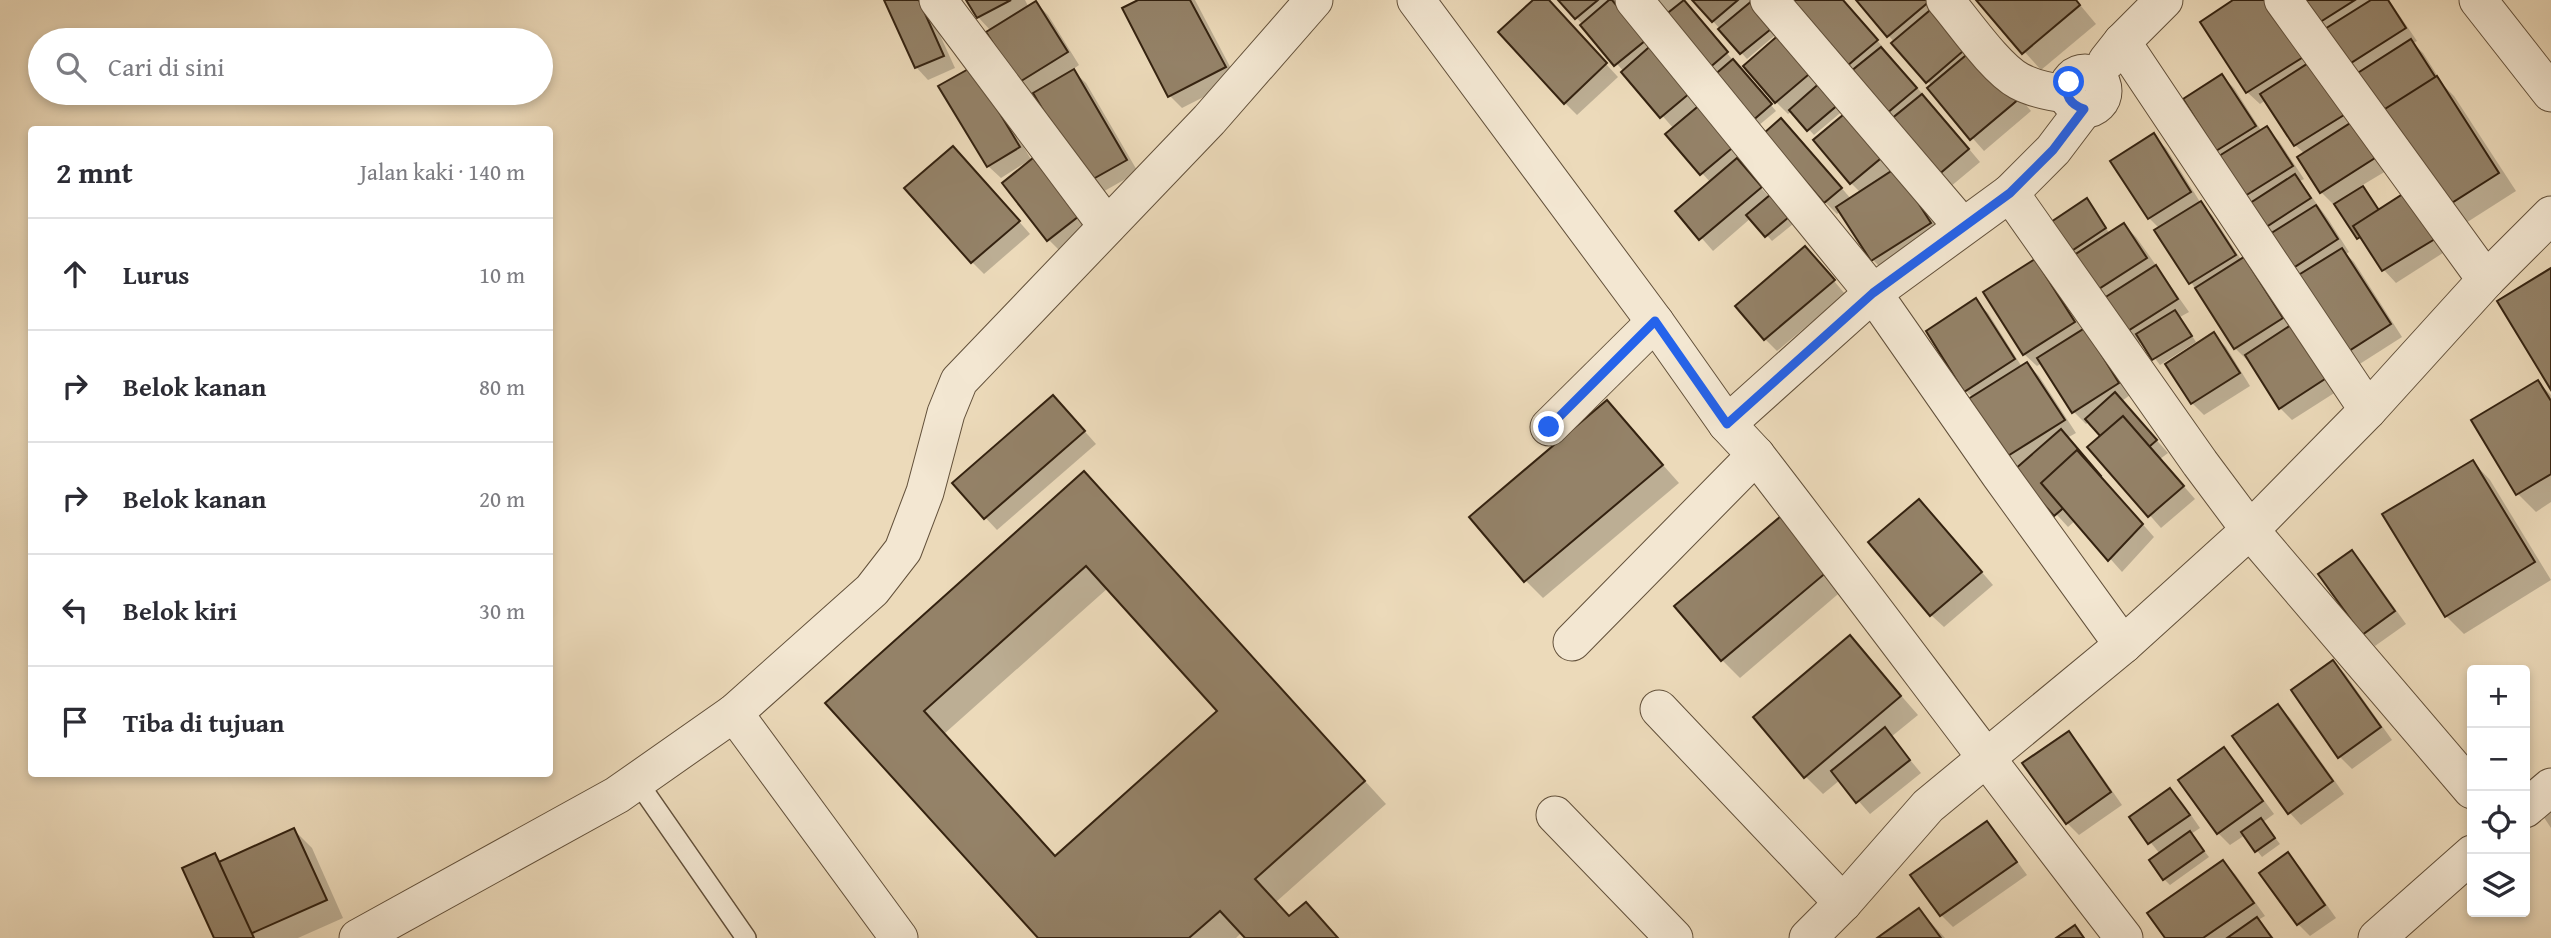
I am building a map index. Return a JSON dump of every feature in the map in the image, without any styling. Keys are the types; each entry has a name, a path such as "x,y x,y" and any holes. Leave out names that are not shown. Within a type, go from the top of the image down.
{"street":[{"path":"938,0 1107,226"},
{"path":"358,938 606,802 734,713 872,590 903,550 925,492 946,413 959,381 1209,120 1314,0"},
{"path":"1416,0 1655,321 1727,424 1756,455 2124,938"},
{"path":"1634,0 1873,293 2123,645"},
{"path":"1769,0 1962,226"},
{"path":"1945,0 1992,56 2017,80 2041,90 2082,93"},
{"path":"1727,424 1873,293 2010,193 2053,150 2082,93 2122,42 2164,0"},
{"path":"2283,0 2486,280"},
{"path":"2478,0 2551,93"},
{"path":"2122,42 2368,410"},
{"path":"2010,193 2250,530 2467,784"},
{"path":"1808,938 1843,903 1928,806 2123,645 2250,530 2368,410 2486,280 2548,224"},
{"path":"1549,427 1655,321"},
{"path":"1572,642 1756,455"},
{"path":"1659,709 1843,903"},
{"path":"734,713 899,938"},
{"path":"2530,805 2551,787"},
{"path":"1555,816 1674,938"},
{"path":"2377,938 2467,858"}],"lane":[{"path":"637,781 746,938"}],"building":[{"path":"884,0 919,0 944,56 915,68"},
{"path":"966,0 1011,0 977,18"},
{"path":"1138,0 1190,0 1226,67 1168,97 1122,8"},
{"path":"1533,0 1549,0 1607,63 1564,104 1498,32"},
{"path":"1558,0 1598,0 1575,19"},
{"path":"1612,0 1646,40 1614,66 1580,25"},
{"path":"1684,0 1728,52 1708,69 1664,16"},
{"path":"1692,0 1738,0 1712,22"},
{"path":"1753,0 1776,25 1740,54 1718,29"},
{"path":"1843,0 1878,40 1847,66 1792,2"},
{"path":"1856,0 1931,0 1887,37"},
{"path":"1976,0 2076,0 2080,5 2022,54"},
{"path":"2233,0 2269,0 2305,56 2246,93 2200,22"},
{"path":"2297,0 2355,0 2314,26"},
{"path":"2371,0 2388,0 2406,28 2343,68 2320,32"},
{"path":"1036,1 1068,52 1018,83 986,32"},
{"path":"1935,6 1969,46 1926,83 1891,43"},
{"path":"1782,32 1814,70 1775,103 1743,66"},
{"path":"2411,39 2452,103 2394,140 2353,76"},
{"path":"1656,41 1696,88 1660,118 1621,72"},
{"path":"1977,46 2020,98 1970,140 1927,88"},
{"path":"1881,47 1917,88 1886,114 1850,72"},
{"path":"1733,59 1772,104 1751,122 1712,77"},
{"path":"2310,62 2344,115 2294,146 2260,94"},
{"path":"972,67 1020,147 987,167 938,86"},
{"path":"1074,69 1127,160 1086,183 1033,93"},
{"path":"2222,74 2256,126 2216,151 2183,99"},
{"path":"2437,76 2499,173 2439,211 2377,114"},
{"path":"1822,81 1840,103 1807,131 1789,110"},
{"path":"1922,94 1969,149 1937,176 1890,120"},
{"path":"1702,103 1737,144 1700,175 1665,134"},
{"path":"1849,110 1886,154 1850,184 1813,140"},
{"path":"1781,118 1842,188 1824,203 1764,133"},
{"path":"2352,122 2375,158 2320,193 2297,157"},
{"path":"2267,126 2293,166 2245,196 2219,156"},
{"path":"2154,133 2191,192 2148,219 2110,161"},
{"path":"953,146 1020,221 971,263 904,188"},
{"path":"1033,158 1079,216 1047,241 1002,183"},
{"path":"1737,158 1762,187 1699,240 1675,211"},
{"path":"1896,168 1931,223 1871,261 1836,207"},
{"path":"2295,174 2311,198 2260,231 2244,207"},
{"path":"2363,186 2386,221 2357,239 2334,204"},
{"path":"2406,192 2435,239 2382,271 2353,226"},
{"path":"1770,195 1789,217 1765,237 1746,215"},
{"path":"2087,198 2106,228 2070,252 2051,222"},
{"path":"2201,201 2236,255 2189,284 2154,230"},
{"path":"2316,205 2338,239 2287,272 2265,237"},
{"path":"2124,223 2147,258 2094,292 2071,257"},
{"path":"1805,246 1835,280 1764,340 1735,306"},
{"path":"2342,248 2391,324 2341,356 2292,279"},
{"path":"2244,257 2283,318 2234,349 2195,288"},
{"path":"2035,259 2075,322 2023,355 1983,292"},
{"path":"2156,265 2178,299 2123,334 2101,300"},
{"path":"2551,268 2551,390 2497,301"},
{"path":"1976,298 2015,359 1964,392 1926,331"},
{"path":"2175,310 2192,336 2152,360 2136,334"},
{"path":"2294,323 2328,377 2279,409 2245,355"},
{"path":"2085,328 2119,383 2072,413 2037,358"},
{"path":"2214,332 2240,373 2191,404 2165,364"},
{"path":"2027,362 2065,420 2003,459 1965,401"},
{"path":"2538,380 2551,401 2551,474 2516,495 2471,420"},
{"path":"2115,392 2157,440 2127,466 2085,419"},
{"path":"1053,395 1085,431 984,519 952,483"},
{"path":"1607,400 1663,465 1524,582 1469,517"},
{"path":"2123,416 2184,486 2148,517 2087,447"},
{"path":"2061,429 2101,476 2054,516 2014,470"},
{"path":"2077,450 2143,524 2108,561 2041,483"},
{"path":"2473,460 2535,562 2445,617 2382,514"},
{"path":"1084,471 1365,781 1255,879 1289,916 1306,902 1338,938 1245,938 1220,911 1189,938 1038,938 825,703","holes":["1086,566 1217,711 1055,856 924,711"]},
{"path":"1919,499 1982,572 1930,616 1868,542"},
{"path":"1781,516 1828,571 1721,661 1674,606"},
{"path":"2352,550 2395,611 2362,635 2318,574"},
{"path":"1850,635 1901,696 1804,778 1753,717"},
{"path":"2333,660 2381,727 2338,758 2291,690"},
{"path":"2278,704 2333,781 2288,814 2232,736"},
{"path":"1885,727 1910,760 1856,803 1831,771"},
{"path":"2069,731 2111,792 2066,824 2022,763"},
{"path":"2224,747 2263,801 2217,834 2178,780"},
{"path":"2170,788 2190,815 2148,844 2129,817"},
{"path":"2261,818 2275,838 2255,852 2241,832"},
{"path":"1987,821 2017,862 1940,916 1910,875"},
{"path":"294,828 327,900 241,938 232,938 201,870"},
{"path":"2190,831 2204,851 2163,880 2149,860"},
{"path":"2288,852 2325,905 2297,925 2259,873"},
{"path":"215,853 254,938 214,938 182,868"},
{"path":"2223,860 2254,903 2203,938 2165,938 2147,913"},
{"path":"1919,908 1941,938 1877,938"},
{"path":"2257,917 2272,938 2227,938"},
{"path":"2075,925 2084,938 2056,938"}],"route":[{"path":"1549,427 1655,321 1727,424 1873,293 2010,193 2053,150 2084,109 2069,100 2069,82"}]}
